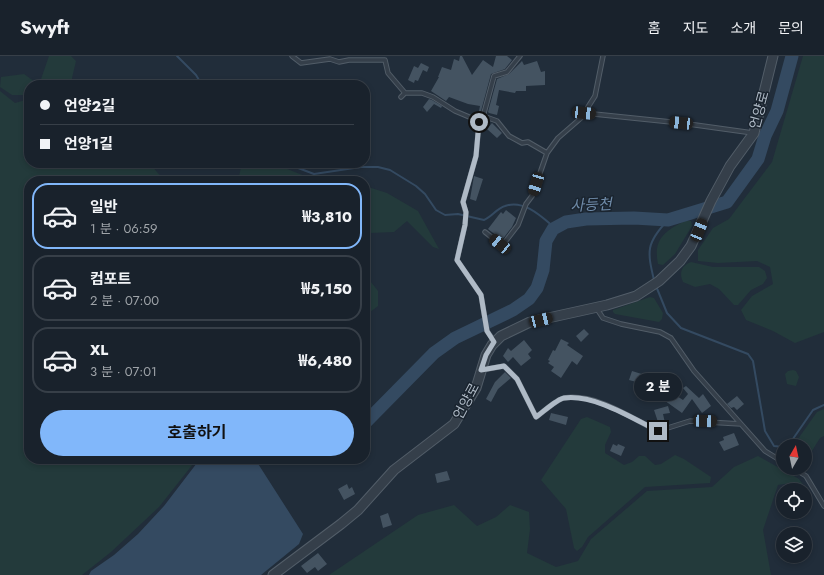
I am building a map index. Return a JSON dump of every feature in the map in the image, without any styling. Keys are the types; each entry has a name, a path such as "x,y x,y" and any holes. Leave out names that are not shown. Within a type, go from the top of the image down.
{"street":[{"name":"언양로","path":"273,575 358,510 394,470 454,424 472,395 486,355 494,342 513,329 530,322 596,308 636,296 656,283 680,261 691,246 711,201 730,166 754,133 773,56"}],"lane":[{"path":"292,56 301,63 330,59 339,62 349,60 386,60 388,73 405,92 422,93 433,97 479,122"},
{"path":"494,342 487,331 481,295 457,260 463,241 466,217 463,202 476,156 479,122 483,116 494,76 507,72 520,56"},
{"path":"485,232 500,244 505,242 518,225 526,204 532,196 547,153 558,138 584,113 595,96 603,56"},
{"path":"401,97 405,92"},
{"path":"584,113 681,123 754,133"},
{"path":"483,116 497,121 509,136 522,143 528,142 547,153"},
{"path":"596,308 603,318 622,324 660,332 671,338 694,370 741,424 765,451 776,458"},
{"path":"481,370 504,366 517,379 536,417 563,398 570,398 585,399 608,406 658,431 690,421 741,424"},
{"path":"804,475 824,506"}],"green space":[{"path":"49,56 71,56 76,61 72,80 41,80"},
{"path":"803,56 824,56 824,332 795,343 773,331 746,320 741,310 752,296 773,284 770,267 757,261 718,263 698,261 698,250 713,228 729,219 772,162"},
{"path":"24,74 32,80 24,80 24,95 12,95 0,87 1,77"},
{"path":"0,91 15,103 24,100 24,168 153,168 161,176 24,176 24,464 193,464 159,507 111,552 82,575 0,575"},
{"path":"241,168 285,168 305,176 239,176"},
{"path":"370,188 387,193 418,211 439,249 433,247 407,221 394,232 370,233"},
{"path":"685,221 691,221 692,226 675,254 663,265 658,264 657,249 662,237 671,229"},
{"path":"691,262 713,267 759,267 765,271 767,278 763,284 751,290 738,305 734,305 719,289 710,284 695,287 683,282 681,276 682,270"},
{"path":"370,282 378,291 378,306 370,312"},
{"path":"650,297 654,298 663,313 662,319 659,322 615,314 613,312 613,310"},
{"path":"788,371 796,371 799,377 796,386 787,384 785,374"},
{"path":"824,409 824,436 820,438 812,451 812,439 798,439 817,412"},
{"path":"587,417 610,427 611,432 605,445 605,453 624,465 632,462 639,456 645,456 655,465 661,464 675,455 684,459 711,477 710,483 645,487 588,537 582,547 577,551 574,548 566,509 541,480 581,419"},
{"path":"758,456 776,466 776,475 792,475 799,479 802,483 776,483 776,491 763,530 771,575 329,575 418,515 454,505 477,526 496,517 510,505 529,512 530,529 527,553 556,567 578,561 591,539 647,491 712,487 734,467"}],"water":[{"path":"196,464 258,464 303,534 299,544 261,575 89,575 91,571 114,555 138,534 164,506"}],"building":[{"path":"460,56 462,56 472,75 483,60 493,67 496,56 507,56 512,60 505,69 491,74 481,111 479,111 480,106 468,104 449,97 446,101 431,91 439,77 442,67 451,70 454,59 459,61"},
{"path":"522,61 524,65 537,61 541,72 545,71 545,85 526,86 526,91 516,91 515,93 499,90 496,105 499,106 497,115 489,113 488,112 497,79 509,74"},
{"path":"421,63 429,67 427,72 423,70 418,81 415,80 414,83 408,80 414,66 418,68"},
{"path":"429,99 442,106 441,108 434,104 427,112 423,107"},
{"path":"492,123 502,133 497,138 487,129"},
{"path":"474,176 483,179 476,201 470,199"},
{"path":"506,210 516,218 512,227 502,240 488,229 501,212 503,214"},
{"path":"584,329 589,334 581,342 576,336"},
{"path":"561,339 569,343 567,345 583,356 577,365 572,361 561,378 551,371 554,367 548,363 550,361 548,360 553,350 555,351"},
{"path":"524,340 532,350 528,354 531,358 521,366 513,357 508,362 503,356 508,348 511,351"},
{"path":"632,371 645,375 683,400 688,394 683,388 686,386 699,398 703,394 711,406 702,413 692,399 682,413 640,383 629,380"},
{"path":"505,372 511,378 498,389 491,402 486,399 495,382"},
{"path":"737,396 744,404 737,410 734,407 731,408 727,404"},
{"path":"668,406 670,413 663,414 665,423 659,425 654,410"},
{"path":"551,413 568,417 566,425 549,420"},
{"path":"734,433 739,445 724,451 719,442 724,440 723,437"},
{"path":"613,444 617,446 618,444 625,447 621,456 610,451"},
{"path":"447,471 450,480 437,483 435,474"},
{"path":"347,484 349,489 352,487 355,494 344,500 338,489"},
{"path":"388,513 392,525 383,528 380,516"},
{"path":"318,553 327,564 318,571 315,567 307,573 301,566"}],"waterway":[{"path":"177,56 199,80"},
{"name":"사등천","path":"370,418 434,353 455,338 513,310 529,299 537,288 543,270 546,241 553,229 566,222 586,219 634,218 668,220 727,202 758,159 765,136 777,111 792,56"},
{"path":"370,167 390,170 416,186 425,194 436,210 445,215 458,214 484,220 502,207 512,204 532,210 555,228"},
{"path":"298,168 314,174 354,168"},
{"path":"654,280 650,262 650,248 652,241 668,220"},
{"path":"656,286 667,313 681,328 748,354 753,361 765,431 774,446 776,446"},
{"path":"793,439 813,410 824,405"}],"route":[{"path":"479,122 476,156 463,202 466,212 465,225 463,241 457,260 481,295 487,331 494,342 486,355 481,370 504,366 517,379 536,417 563,398 585,399 608,406 658,431"}]}
